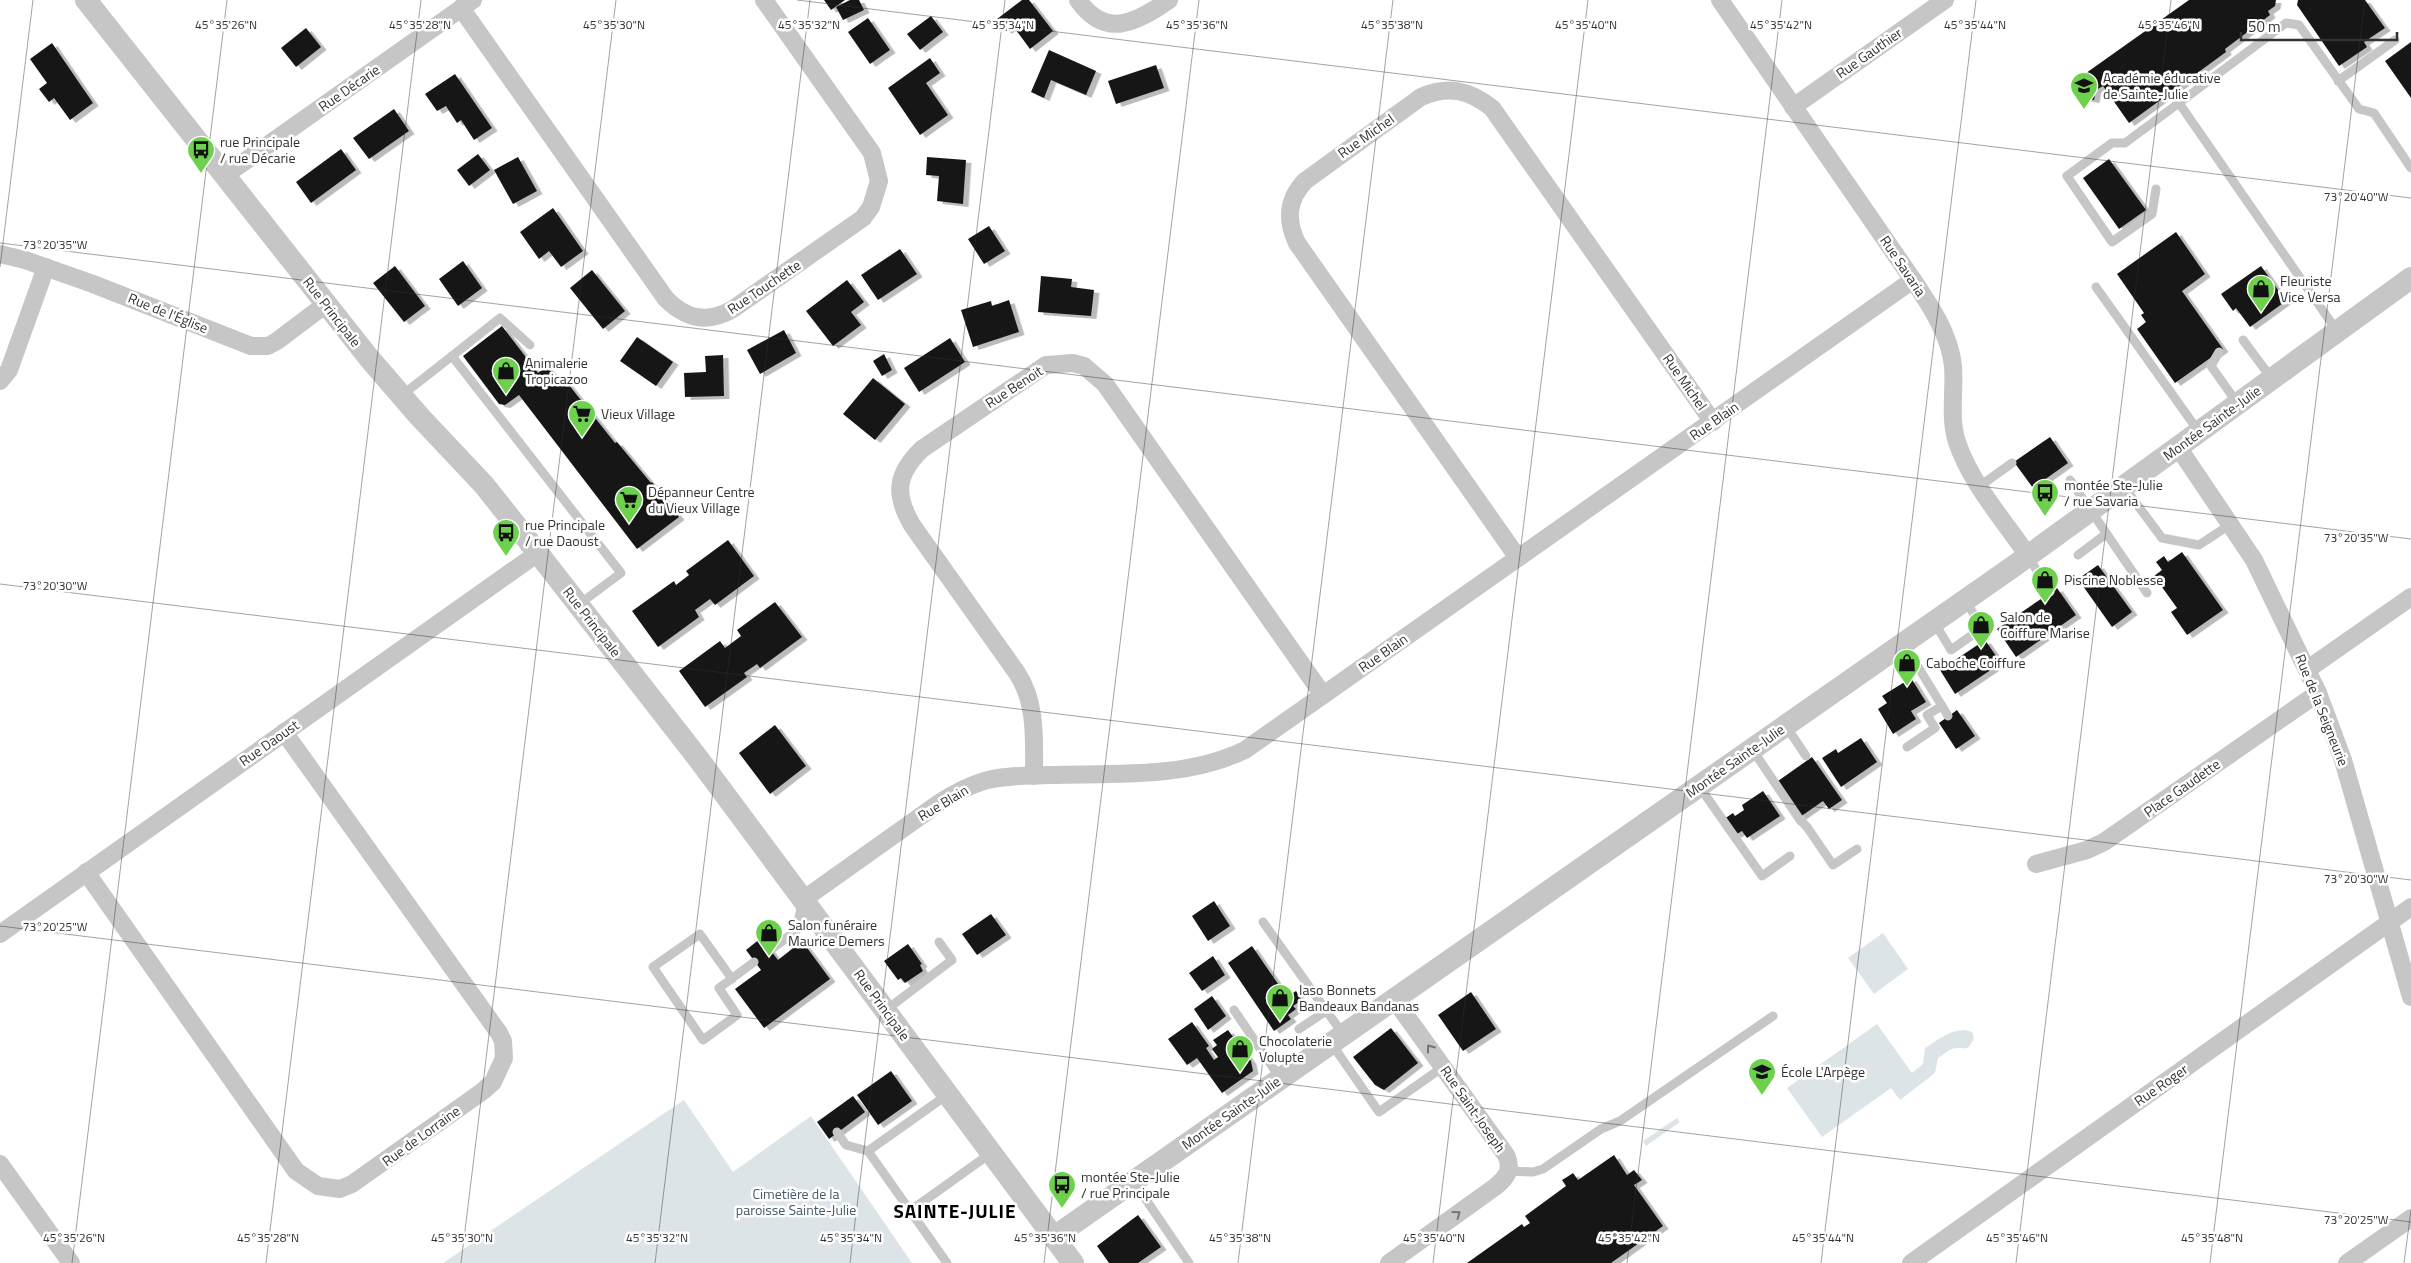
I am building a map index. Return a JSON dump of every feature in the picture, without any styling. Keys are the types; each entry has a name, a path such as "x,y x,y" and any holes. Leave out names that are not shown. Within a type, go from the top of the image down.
{"street":[{"name":"Rue Principale","path":"86,0 224,176 401,396 484,485 538,553 697,757 1073,1263"},
{"name":"Rue Touchette","path":"467,4 666,299 687,315 705,318 722,315 851,226 872,207 877,195 879,181 872,153 764,0"},
{"path":"1078,0 1097,19 1122,23 1134,22 1169,0"},
{"name":"Rue Savaria","path":"1720,0 1913,280 1934,314 1949,349 1952,364 1954,431 1963,456 1980,486 2028,556"},
{"name":"Rue Gauthier","path":"1794,107 1945,0"},
{"name":"Rue Décarie","path":"224,176 467,4"},
{"name":"Rue Michel","path":"1518,558 1297,244 1289,221 1292,199 1305,181 1421,97 1435,91 1458,90 1470,93 1492,108 1713,422"},
{"name":"Rue de l'Église","path":"0,254 46,267 134,299 251,346 268,346 277,342 326,304"},
{"path":"0,381 9,370 46,267"},
{"name":"Montée Sainte-Julie","path":"1054,1237 2028,556 2411,278"},
{"name":"Rue Blain","path":"804,899 955,793 985,781 1034,776 1155,772 1211,764 1245,750 1913,280"},
{"name":"Rue Benoit","path":"1034,776 1032,715 1029,699 1022,680 912,525 902,505 900,488 903,473 911,460 922,449 1046,366 1073,363 1084,366 1105,384 1323,695"},
{"name":"Rue de la Seigneurie","path":"2178,447 2231,524 2265,581 2308,669 2343,760 2411,997"},
{"name":"Rue Daoust","path":"0,934 538,553"},
{"path":"2308,669 2411,597"},
{"name":"Place Gaudette","path":"2036,864 2087,850 2104,842 2318,693"},
{"name":"Rue de Lorraine","path":"86,872 296,1171 318,1186 340,1189 365,1176 493,1082 502,1064 503,1041 484,1010 378,866 284,732"},
{"name":"Rue Roger","path":"1911,1263 2411,907"},
{"name":"Rue Saint-Joseph","path":"1388,1263 1495,1187 1506,1177 1510,1163 1394,999"},
{"path":"0,1164 71,1263"},
{"path":"2347,1263 2411,1218"}],"lane":[{"path":"2156,189 2152,214 2112,242 2067,176 2112,143 2125,144 2286,24 2299,25 2358,109 2374,113 2411,168"},
{"path":"2338,81 2395,40"},
{"path":"2179,103 2337,331"},
{"path":"2096,287 2199,432"},
{"path":"401,396 500,318 530,345"},
{"path":"2243,340 2272,379"},
{"path":"2219,352 2211,366 2238,404"},
{"path":"452,356 620,573 578,605"},
{"path":"1980,486 2012,463"},
{"path":"2070,480 2147,593"},
{"path":"2124,487 2162,538 2199,545 2231,524"},
{"path":"2078,555 2106,534"},
{"path":"2028,556 2050,592"},
{"path":"1934,622 1952,650 1982,628 1965,600"},
{"path":"1904,643 1948,716"},
{"path":"1907,748 1935,728 1926,716 1942,706"},
{"path":"1786,726 1806,756"},
{"path":"1752,749 1833,865 1857,849"},
{"path":"1699,786 1762,876 1790,856"},
{"path":"770,950 796,931 804,899"},
{"path":"1263,922 1326,1011 1337,1039 1379,1112 1443,1067"},
{"path":"732,978 700,934 653,967 703,1040 737,1015 719,988 754,962"},
{"path":"886,1010 952,960 939,942"},
{"path":"1234,1010 1280,1078"},
{"path":"1299,1030 1326,1011"},
{"path":"1509,1171 1533,1172 1543,1169 1601,1129 1620,1122 1773,1016"},
{"path":"868,1151 948,1095"},
{"path":"837,1132 846,1145 868,1151 947,1263"},
{"path":"910,1211 991,1153"},
{"path":"1134,1182 1189,1263"}],"green space":[{"path":"1883,933 1908,969 1874,994 1848,958"},
{"path":"1877,1024 1912,1073 1923,1064 1925,1048 1941,1038 1959,1030 1966,1030 1972,1032 1974,1038 1967,1048 1952,1049 1938,1058 1935,1073 1900,1100 1891,1088 1822,1137 1787,1088"},
{"name":"Cimetière de la paroisse Sainte-Julie","path":"684,1100 733,1172 811,1116 912,1263 443,1263"},
{"path":"1677,1118 1680,1122 1646,1146 1643,1141"}],"building":[{"path":"824,0 845,0 831,10"},
{"path":"850,0 859,0 864,10 843,20 836,7"},
{"path":"1022,0 1029,0 1053,31 1030,49 1013,26 1006,31 997,19"},
{"path":"2189,0 2276,0 2275,6 2268,11 2270,15 2225,49 2226,52 2129,123 2103,86 2096,90 2094,100 2082,98 2072,83"},
{"path":"2298,0 2365,0 2385,28 2364,42 2367,47 2339,66 2297,5"},
{"path":"931,16 943,32 920,50 907,34"},
{"path":"868,18 890,50 870,64 848,32"},
{"path":"306,28 321,47 296,67 281,48"},
{"path":"2411,42 2411,98 2385,61"},
{"path":"52,43 93,103 70,120 54,98 49,102 39,89 47,83 30,59"},
{"path":"1049,50 1096,71 1086,95 1051,80 1044,98 1031,92"},
{"path":"930,58 940,73 926,83 948,115 920,135 888,88"},
{"path":"1156,65 1164,88 1116,104 1108,81"},
{"path":"455,74 492,128 474,140 461,120 457,123 446,106 437,111 425,94"},
{"path":"394,109 409,131 369,159 353,138"},
{"path":"341,149 356,170 311,203 296,182"},
{"path":"478,154 490,170 469,186 457,170"},
{"path":"518,157 537,191 513,204 494,170"},
{"path":"927,157 966,160 963,204 937,201 939,176 926,175"},
{"path":"2109,159 2146,210 2119,229 2083,178"},
{"path":"553,208 583,251 561,267 549,251 539,259 520,232"},
{"path":"989,226 1005,251 984,264 968,239"},
{"path":"2176,232 2205,274 2182,291 2223,349 2175,383 2137,329 2146,322 2141,315 2144,313 2117,274"},
{"path":"900,249 917,274 878,300 861,275"},
{"path":"463,261 482,288 458,306 439,279"},
{"path":"395,266 425,306 404,322 373,283"},
{"path":"2261,266 2286,301 2250,327 2236,308 2233,311 2221,294"},
{"path":"592,270 625,311 603,329 570,288"},
{"path":"1041,276 1072,279 1071,287 1094,290 1091,316 1038,312"},
{"path":"847,280 864,302 851,312 861,325 833,346 806,311"},
{"path":"1009,300 1019,332 973,347 961,310 991,301 992,306"},
{"name":"Vieux Village","path":"502,326 538,373 547,366 560,384 565,380 615,443 617,442 652,482 679,517 637,549 519,395 505,405 499,404 463,356"},
{"path":"784,330 796,353 760,374 747,350"},
{"path":"637,337 673,362 656,386 620,361"},
{"path":"950,338 965,362 919,392 904,368"},
{"path":"884,354 892,370 882,376 873,361"},
{"path":"723,355 724,396 685,397 684,373 706,372 705,356"},
{"path":"873,378 905,404 875,440 843,414"},
{"path":"2050,437 2068,463 2033,488 2014,462"},
{"path":"728,540 754,576 715,605 710,599 695,610 699,617 658,647 632,611 674,581 676,585 689,575 686,571"},
{"path":"2182,552 2223,610 2187,635 2171,612 2177,608 2154,576 2162,570 2156,562 2164,556 2168,562"},
{"path":"2098,565 2132,612 2112,627 2078,579"},
{"path":"2057,588 2076,615 2016,657 1997,629"},
{"path":"775,602 802,637 760,668 757,664 744,673 747,677 705,707 679,671 720,641 725,648 741,636 737,630"},
{"path":"1985,640 2001,663 1955,694 1940,670"},
{"path":"1911,678 1926,702 1911,711 1916,719 1893,734 1878,709 1887,703 1882,696"},
{"path":"1957,710 1975,736 1956,749 1939,723"},
{"path":"775,725 806,766 770,794 739,753"},
{"path":"1861,738 1877,762 1841,787 1822,758 1836,749 1838,753"},
{"path":"1812,757 1842,800 1829,809 1823,801 1800,817 1778,781"},
{"path":"1763,791 1780,816 1747,838 1742,831 1735,835 1724,819 1733,813 1735,816 1744,810 1742,805"},
{"path":"1214,901 1230,926 1208,941 1192,916"},
{"path":"991,914 1006,935 977,955 962,934"},
{"path":"761,938 778,960 802,941 830,979 764,1028 735,989 761,970 746,950"},
{"path":"908,944 922,964 920,965 923,971 905,983 901,978 898,980 884,961"},
{"path":"1252,946 1287,997 1296,991 1302,1000 1293,1006 1296,1009 1288,1015 1291,1019 1274,1031 1228,963"},
{"path":"1213,956 1225,975 1202,991 1189,973"},
{"path":"1471,992 1496,1029 1463,1051 1438,1015"},
{"path":"1212,996 1226,1016 1208,1030 1194,1009"},
{"path":"1192,1022 1209,1046 1206,1048 1214,1060 1218,1057 1212,1049 1217,1045 1213,1040 1228,1030 1251,1061 1253,1071 1222,1093 1197,1058 1187,1065 1168,1039"},
{"path":"1391,1028 1418,1063 1384,1090 1375,1085 1353,1057"},
{"path":"891,1071 912,1101 878,1125 857,1095"},
{"path":"853,1096 865,1112 829,1139 817,1122"},
{"path":"1614,1155 1627,1175 1634,1170 1642,1180 1634,1185 1663,1226 1611,1263 1467,1263 1522,1224 1524,1227 1530,1223 1525,1216 1566,1186 1562,1180 1573,1173 1578,1180"},
{"path":"1138,1215 1161,1247 1138,1263 1109,1263 1097,1246"}],"place":[{"name":"Académie éducative de Sainte-Julie","path":"2084,110"},
{"name":"rue Principale / rue Décarie","path":"201,174"},
{"name":"Fleuriste Vice Versa","path":"2261,313"},
{"name":"Animalerie Tropicazoo","path":"506,395"},
{"name":"Vieux Village","path":"582,438"},
{"name":"montée Ste-Julie / rue Savaria","path":"2045,517"},
{"name":"Dépanneur Centre du Vieux Village","path":"629,524"},
{"name":"rue Principale / rue Daoust","path":"506,557"},
{"name":"Piscine Noblesse","path":"2045,604"},
{"name":"Salon de Coiffure Marise","path":"1981,649"},
{"name":"Caboche Coiffure","path":"1907,687"},
{"name":"Salon funéraire Maurice Demers","path":"769,957"},
{"name":"Iaso Bonnets Bandeaux Bandanas","path":"1280,1022"},
{"name":"Chocolaterie Volupte","path":"1240,1073"},
{"name":"École L'Arpège","path":"1762,1096"},
{"name":"montée Ste-Julie / rue Principale","path":"1062,1209"}],"district":[{"name":"SAINTE-JULIE","path":"955,1211"}]}
